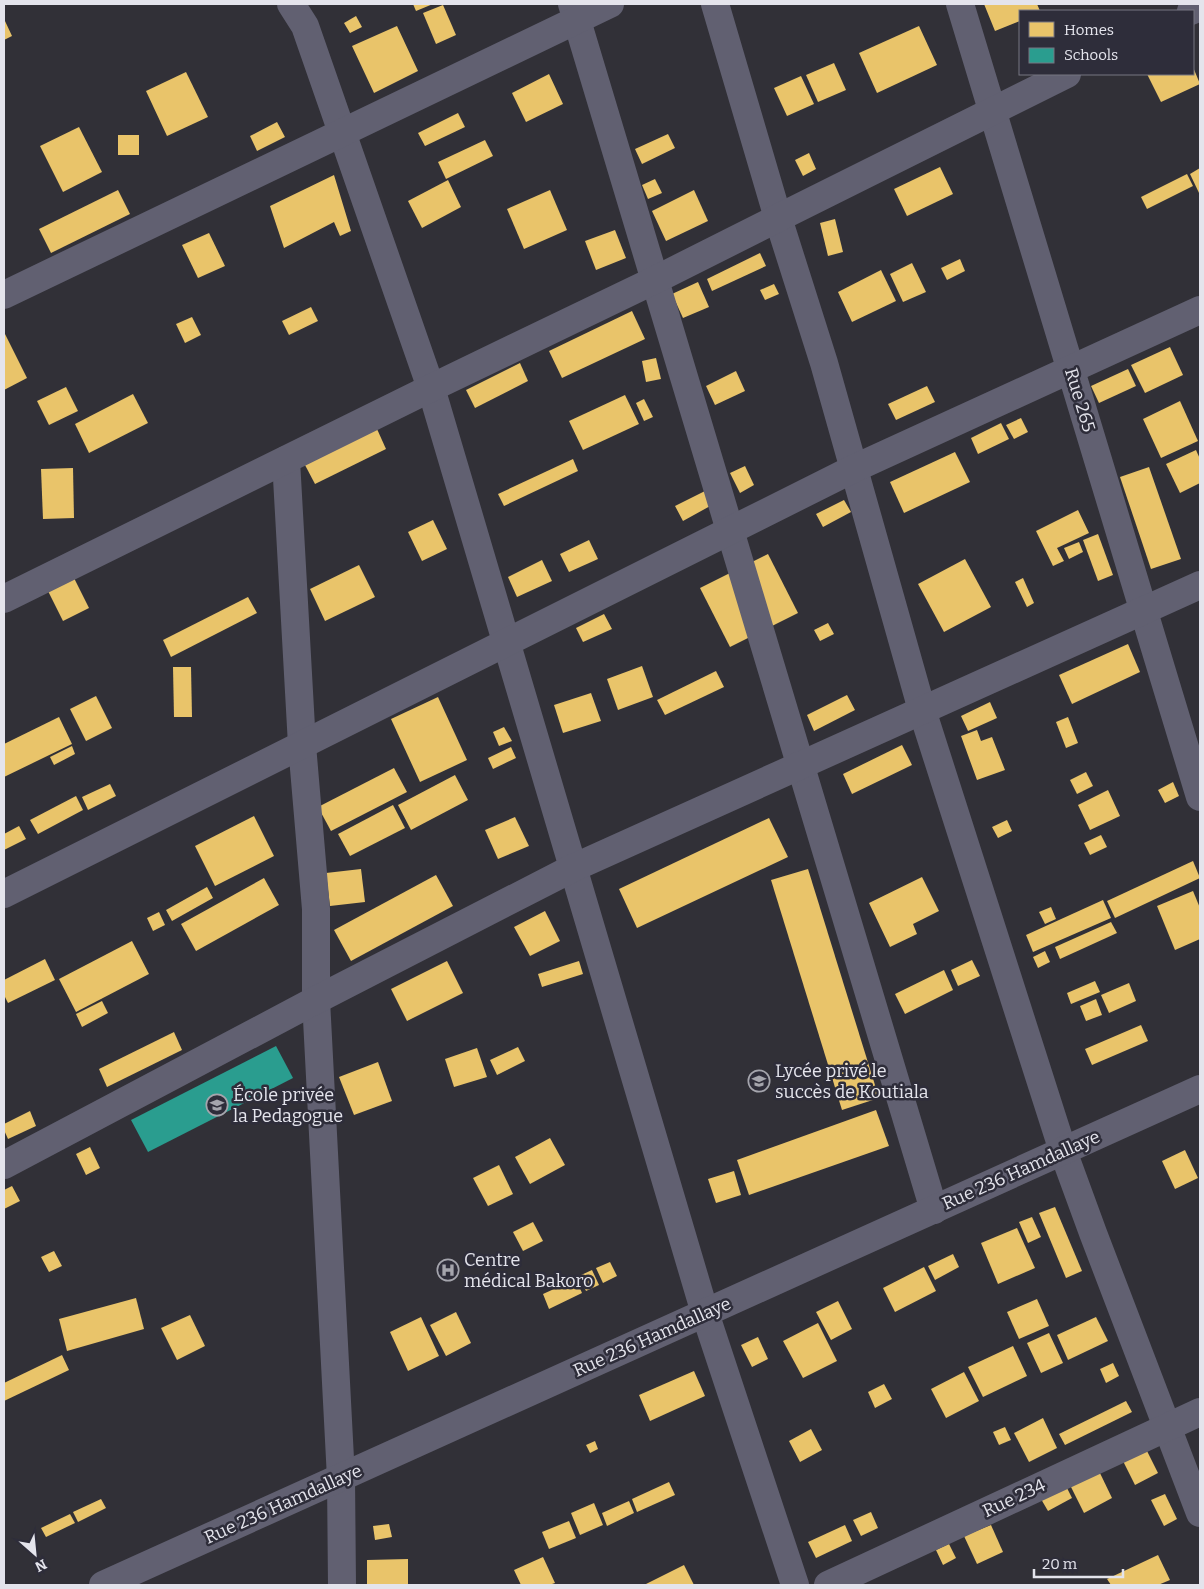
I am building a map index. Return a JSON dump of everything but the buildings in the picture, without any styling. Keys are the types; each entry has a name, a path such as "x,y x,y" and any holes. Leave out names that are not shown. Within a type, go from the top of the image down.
{"street":[{"path":"291,4 305,26 431,388 705,1313 795,1585"},
{"path":"4,295 342,133 575,12 610,4"},
{"path":"715,4 778,218 824,363 922,710 1063,1151 1200,1512"},
{"name":"Rue 265","path":"960,4 1200,797"},
{"path":"575,12 934,1210"},
{"path":"4,599 431,388 655,280 1065,75"},
{"path":"4,894 853,469 1200,310"},
{"path":"286,460 302,745 316,909 316,1000 341,1478 342,1585"},
{"path":"4,1165 316,1000 573,868 1200,585"},
{"name":"Rue 236 Hamdallaye","path":"103,1585 1200,1089"},
{"name":"Rue 234","path":"828,1585 1200,1412"}],"place":[{"name":"Lycée privé le succès de Koutiala","path":"759,1081"},
{"name":"École privée la Pedagogue","path":"217,1105"},
{"name":"Centre médical Bakoro","path":"448,1270"}]}
